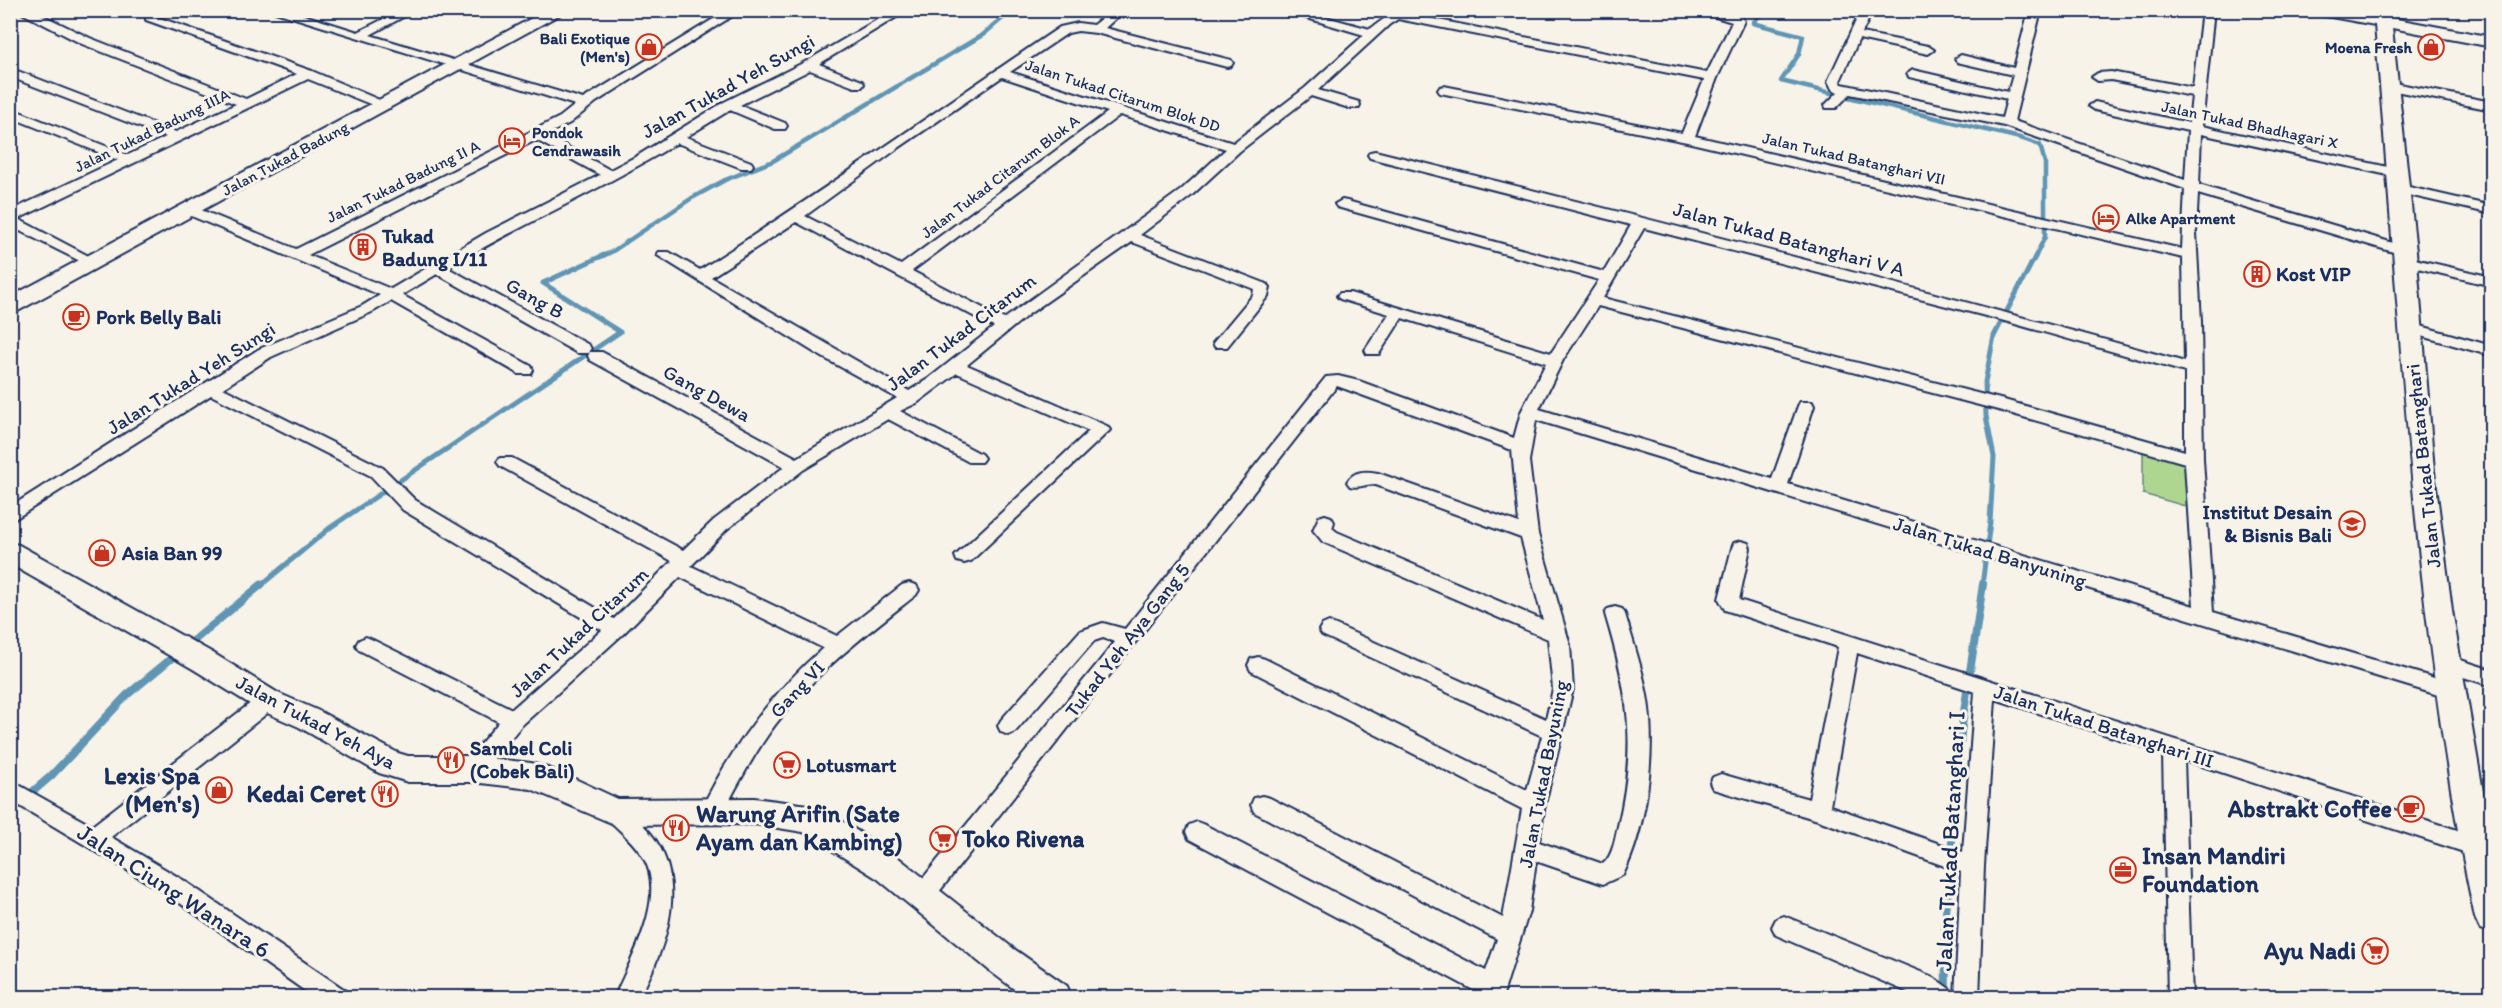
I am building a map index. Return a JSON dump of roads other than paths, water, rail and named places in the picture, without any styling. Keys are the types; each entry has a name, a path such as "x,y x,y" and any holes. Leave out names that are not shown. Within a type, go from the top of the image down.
{"street":[{"path":"21,10 57,25 86,41 245,103"},
{"path":"274,10 456,67 585,104"},
{"path":"358,36 411,10"},
{"name":"Jalan Tukad Badung","path":"10,306 560,10"},
{"name":"Jalan Tukad Badung II A","path":"298,254 570,118 585,104 737,10"},
{"name":"Jalan Tukad Yeh Sungi","path":"10,516 272,350 396,298 436,267 491,236 611,176 729,105 809,64 903,10"},
{"path":"1096,29 1120,10"},
{"path":"1285,10 1372,33"},
{"path":"1687,138 1711,78 1738,21 1738,14 1698,10"},
{"path":"1867,10 1834,81 1839,95 2007,123 2191,188 2492,282"},
{"path":"2007,123 2036,10"},
{"path":"2204,615 2194,459 2190,255 2195,129 2208,10"},
{"path":"2320,10 2382,16 2492,42"},
{"path":"1401,13 1711,78"},
{"name":"Jalan Tukad Citarum","path":"472,769 514,720 616,629 720,525 797,466 911,399 1058,285 1130,236 1186,193 1235,148 1309,90 1372,33 1401,13"},
{"name":"Jalan Tukad Batanghari","path":"2382,16 2406,256 2423,482 2438,610 2476,846 2492,918"},
{"path":"150,18 308,74 385,105"},
{"path":"702,276 795,216 892,146 1064,30 1078,27 1096,29 1227,63"},
{"path":"1856,35 1928,50"},
{"path":"1961,59 2019,73"},
{"path":"809,64 858,84"},
{"path":"10,72 177,137"},
{"name":"Jalan Tukad Citarum Blok DD","path":"1001,73 1235,148"},
{"name":"Jalan Tukad Badung IIIA","path":"10,218 308,74"},
{"path":"1912,74 2014,97"},
{"path":"2098,77 2111,75 2199,93"},
{"path":"2389,86 2492,106"},
{"path":"1309,90 1354,105"},
{"name":"Jalan Tukad Batanghari VII","path":"1444,90 1687,138 2190,255"},
{"path":"729,105 780,126"},
{"name":"Jalan Tukad Bhadhagari X","path":"2095,106 2398,181 2492,210"},
{"name":"Jalan Tukad Citarum Blok A","path":"903,272 1119,110"},
{"path":"10,112 129,160"},
{"path":"537,135 611,176"},
{"path":"676,138 746,165"},
{"name":"Jalan Tukad Batanghari V A","path":"1375,155 1988,312 2192,369"},
{"path":"1342,204 1608,278"},
{"path":"189,210 298,254 396,298 525,370"},
{"path":"795,216 1005,326"},
{"path":"10,218 93,262"},
{"name":"Jalan Tukad Bayuning","path":"1492,993 1517,911 1534,804 1563,689 1560,645 1528,534 1520,461 1521,447 1529,412 1555,360 1608,278 1640,222"},
{"path":"1130,236 1262,287 1260,296 1221,343"},
{"path":"664,255 823,350 911,399"},
{"name":"Gang B","path":"436,267 590,353"},
{"path":"1345,296 1555,360"},
{"path":"1593,300 1975,398 2194,459"},
{"path":"1373,350 1398,313"},
{"path":"2410,328 2492,351"},
{"name":"Gang Dewa","path":"590,353 797,466"},
{"path":"956,366 1101,430 964,556"},
{"name":"Tukad Yeh Aya Gang 5","path":"923,894 1334,380 1521,447"},
{"path":"210,388 385,478 401,497 419,511 616,629"},
{"path":"1778,488 1806,406"},
{"path":"889,412 975,458"},
{"name":"Jalan Tukad Banyuning","path":"1529,412 2451,691"},
{"path":"506,462 681,564 838,646"},
{"path":"1356,482 1364,477 1378,479 1528,534"},
{"path":"1325,522 1322,530 1330,537 1556,634"},
{"name":"Jalan Tukad Batanghari III","path":"1741,548 1729,599 1732,605 2173,750 2476,846"},
{"name":"Jalan Tukad Yeh Aya","path":"10,552 203,661 267,701 309,719 390,764 408,769 472,769 531,776 549,781 616,812 754,811 808,819 857,847 923,894 1002,960 1056,998"},
{"name":"Gang VI","path":"712,810 760,730 793,690 838,646 909,591"},
{"path":"1528,848 1603,873 1610,872 1616,866 1622,853 1631,813 1640,724 1634,679 1615,614"},
{"path":"1008,726 1087,636 1096,630 1103,629 1129,639"},
{"path":"1329,630 1554,732"},
{"path":"1818,812 1849,644"},
{"path":"366,645 514,720"},
{"path":"2448,664 2492,678"},
{"path":"1258,665 1534,804"},
{"name":"Jalan Tukad Batanghari I","path":"1968,998 1964,863 1980,686"},
{"path":"93,838 267,701"},
{"path":"2173,750 2180,998"},
{"path":"1722,783 1818,812 1964,863"},
{"name":"Jalan Ciung Wanara 6","path":"18,793 175,887 336,998"},
{"path":"1262,805 1510,934"},
{"path":"616,812 642,837 655,858 660,872 661,893 650,949 626,998"},
{"path":"1197,832 1492,993"},
{"path":"1784,927 1933,991"}],"waterway":[{"path":"601,257 692,198 725,180 773,161 984,34 1012,10"},
{"path":"1764,10 1753,23 1803,36 1799,54 1781,81 2020,138 2040,145 2045,163 2045,237 2036,255"},
{"path":"260,586 331,527 620,332 543,283 604,255"},
{"path":"1982,586 1990,522 1994,457 1986,416 1985,382 1994,336 2036,255"},
{"path":"186,647 262,584"},
{"path":"1946,994 1945,926 1961,732 1983,584"},
{"path":"10,811 51,776 127,695 178,653"}],"place":[{"name":"Bali Exotique (Men's)","path":"649,47"},
{"name":"Moena Fresh","path":"2431,47"},
{"name":"Pondok Cendrawasih","path":"512,141"},
{"name":"Alke Apartment","path":"2106,218"},
{"name":"Tukad Badung I/11","path":"363,247"},
{"name":"Kost VIP","path":"2257,274"},
{"name":"Pork Belly Bali","path":"76,317"},
{"name":"Institut Desain & Bisnis Bali","path":"2352,524"},
{"name":"Asia Ban 99","path":"102,553"},
{"name":"Sambel Coli (Cobek Bali)","path":"451,760"},
{"name":"Lotusmart","path":"787,765"},
{"name":"Lexis Spa (Men's)","path":"219,790"},
{"name":"Kedai Ceret","path":"385,794"},
{"name":"Abstrakt Coffee","path":"2411,809"},
{"name":"Warung Arifin (Sate Ayam dan Kambing)","path":"676,828"},
{"name":"Toko Rivena","path":"943,839"},
{"name":"Insan Mandiri Foundation","path":"2123,870"},
{"name":"Ayu Nadi","path":"2375,951"}]}
